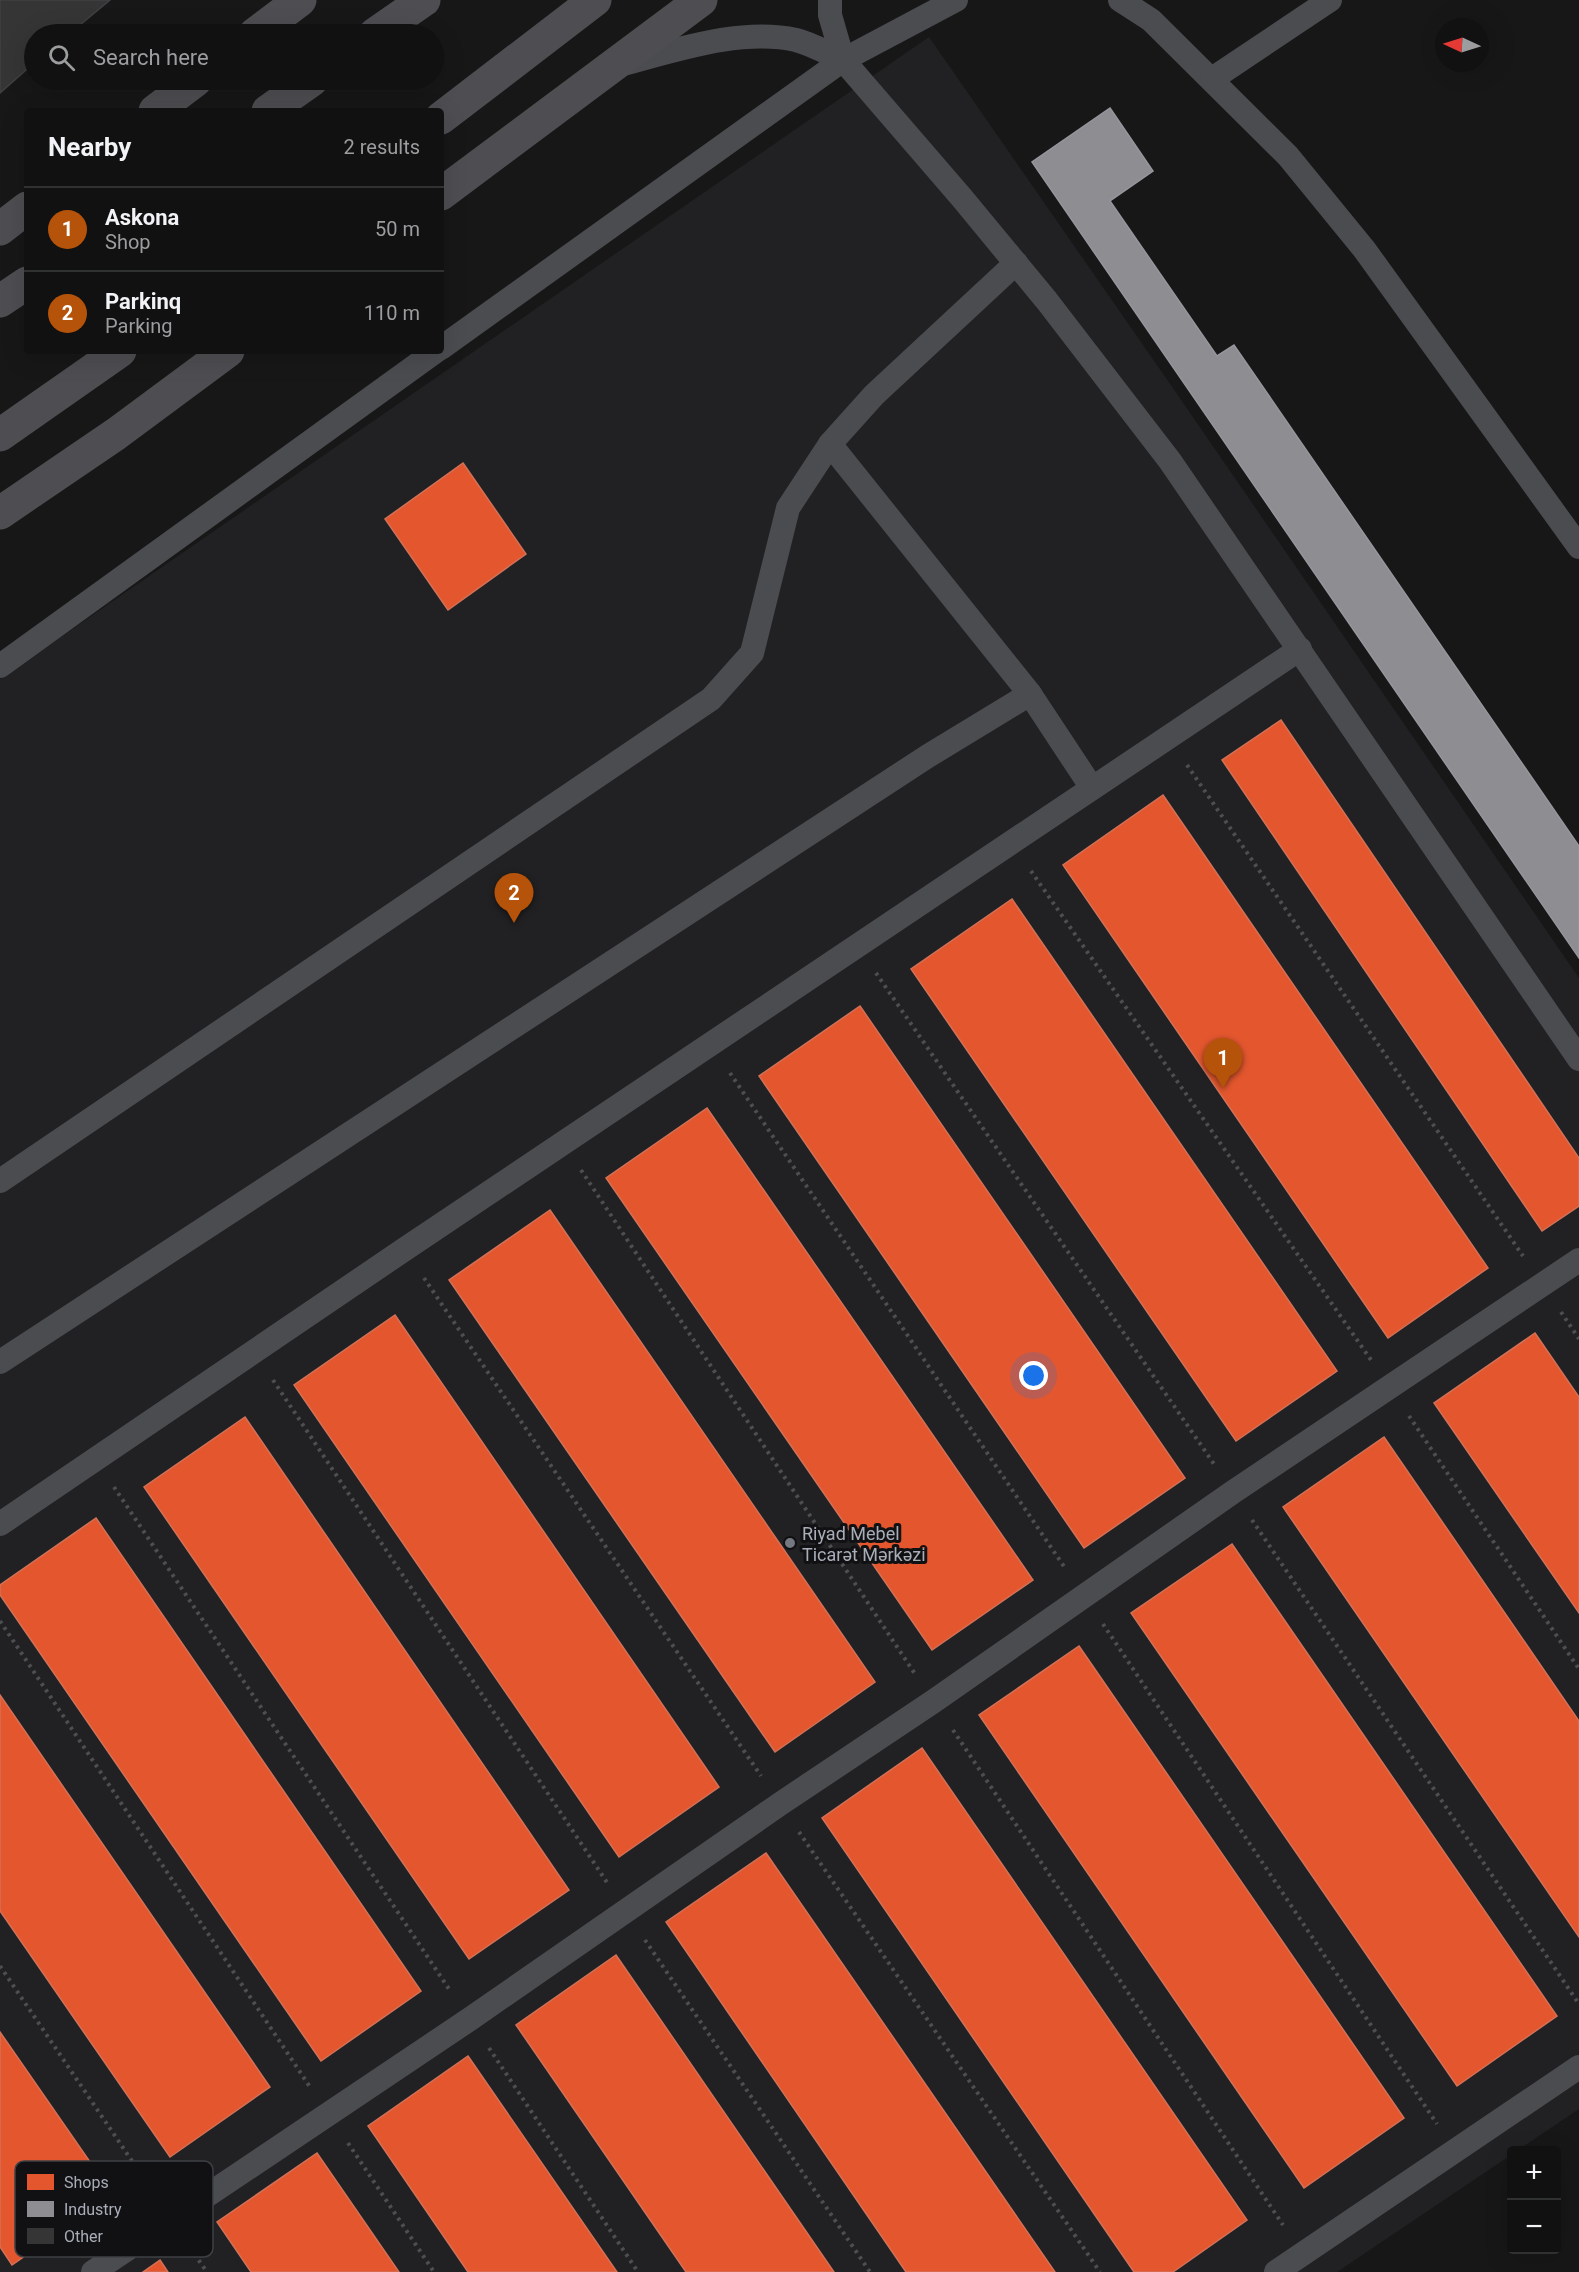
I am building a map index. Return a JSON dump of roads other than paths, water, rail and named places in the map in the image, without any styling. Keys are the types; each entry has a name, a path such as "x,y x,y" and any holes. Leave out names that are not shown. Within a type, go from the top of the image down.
{"highway":[{"path":"268,24 300,0"},
{"path":"389,24 424,0"},
{"path":"444,116 595,0"},
{"path":"444,192 701,0"},
{"path":"159,108 183,90"},
{"path":"272,108 298,90"},
{"path":"0,301 24,285"},
{"path":"0,435 116,354"},
{"path":"0,513 116,434 224,354"}],"lane":[{"path":"830,0 830,15 843,60 1016,263 1170,461 1579,1059"},
{"path":"444,346 843,60 956,0"},
{"path":"1120,0 1151,20 1212,78 1288,156 1365,249 1579,547"},
{"path":"1212,78 1330,0"},
{"path":"615,66 711,41 740,38 797,40 843,60"},
{"path":"0,1181 711,699 752,653 788,508 830,444 874,395 1016,263"},
{"path":"0,666 432,354"},
{"path":"830,444 1029,694 1092,788"},
{"path":"0,1524 1300,649"},
{"path":"0,1362 928,756 1029,694"},
{"path":"213,2192 943,1695 1233,1492 1579,1260"},
{"path":"1276,2272 1579,2067"},
{"path":"93,2272 116,2257"}],"place":[{"name":"Parkinq","path":"514,923"},
{"name":"Askona","path":"1223,1088"},
{"name":"Riyad Mebel Ticarət Mərkəzi","path":"790,1543"}]}
